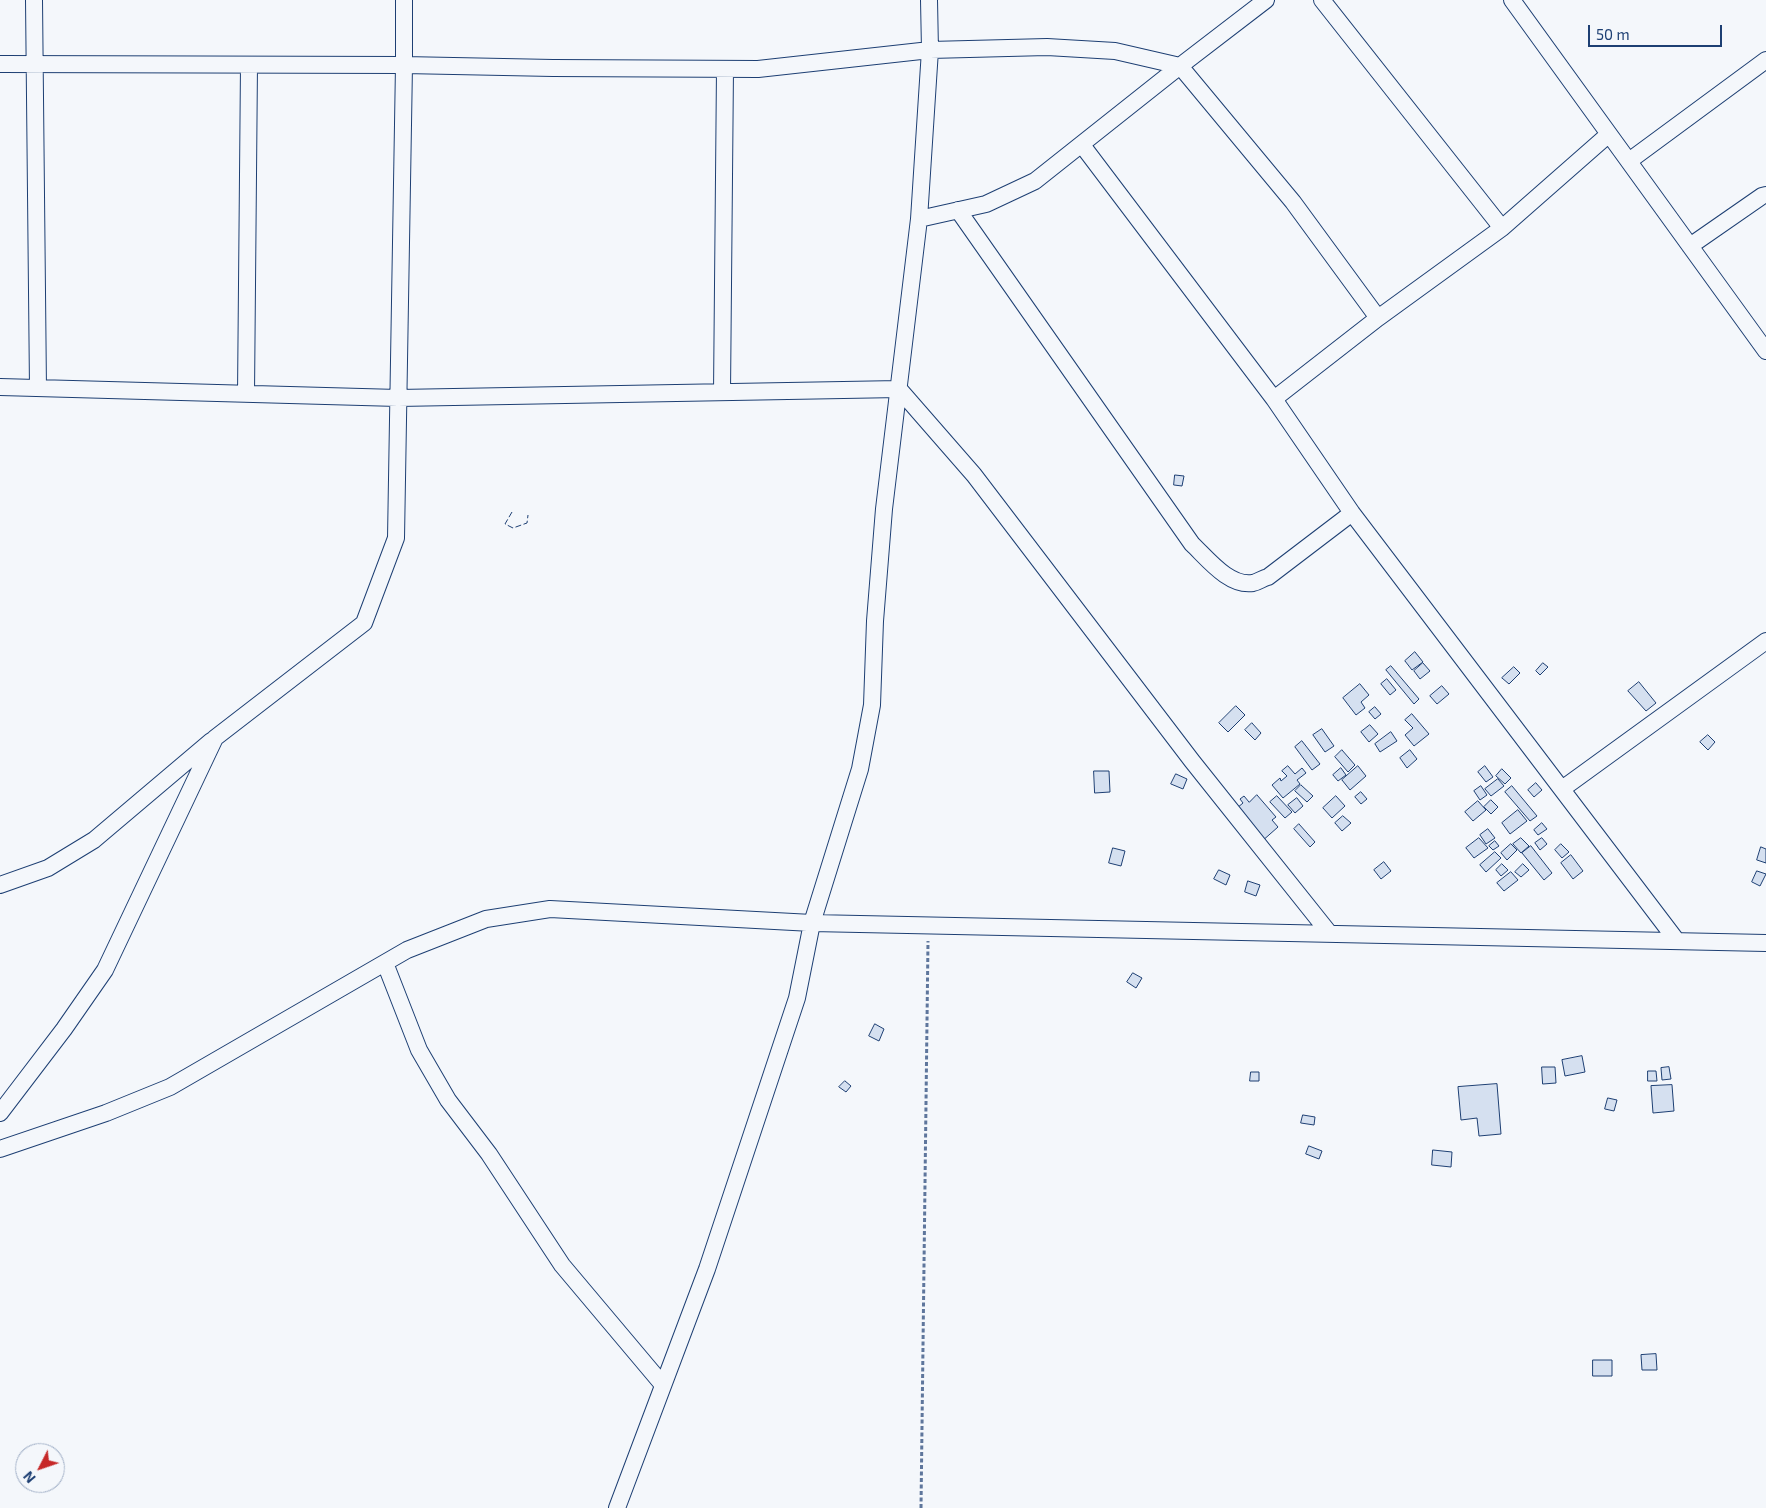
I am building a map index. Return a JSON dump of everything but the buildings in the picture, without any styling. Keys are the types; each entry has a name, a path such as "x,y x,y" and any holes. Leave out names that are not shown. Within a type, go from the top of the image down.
{"street":[{"path":"34,0 38,388"},
{"path":"0,885 48,868 94,840 215,738 364,623 396,538 404,0"},
{"path":"617,1508 707,1269 797,998 812,923 860,769 872,705 875,621 884,509 919,219 930,50 929,0"},
{"path":"919,219 986,204 1035,181 1266,0"},
{"path":"1322,0 1502,228"},
{"path":"1512,0 1766,351"},
{"path":"0,64 404,65 758,69 930,50 1047,47 1115,51 1180,66 1293,202 1378,318"},
{"path":"1629,161 1766,60"},
{"path":"246,394 249,64"},
{"path":"722,392 725,69"},
{"path":"1274,399 1378,318 1502,228 1609,134"},
{"path":"1082,145 1274,399 1352,513 1677,941"},
{"path":"1690,246 1766,194"},
{"path":"958,210 1192,544 1218,568 1236,581 1253,583 1268,576 1352,513"},
{"path":"0,387 398,398 899,389 974,475 1168,730 1330,934"},
{"path":"1562,789 1766,641"},
{"path":"0,1113 64,1029 105,970 215,738"},
{"path":"0,1149 106,1113 170,1087 408,950 486,919 550,909 812,923 1766,943"},
{"path":"386,963 419,1050 448,1100 489,1154 562,1265 663,1385"}],"path":[{"path":"921,1508 928,926"}],"fence":[{"path":"512,512 505,524 513,528 527,523 528,515"}]}
